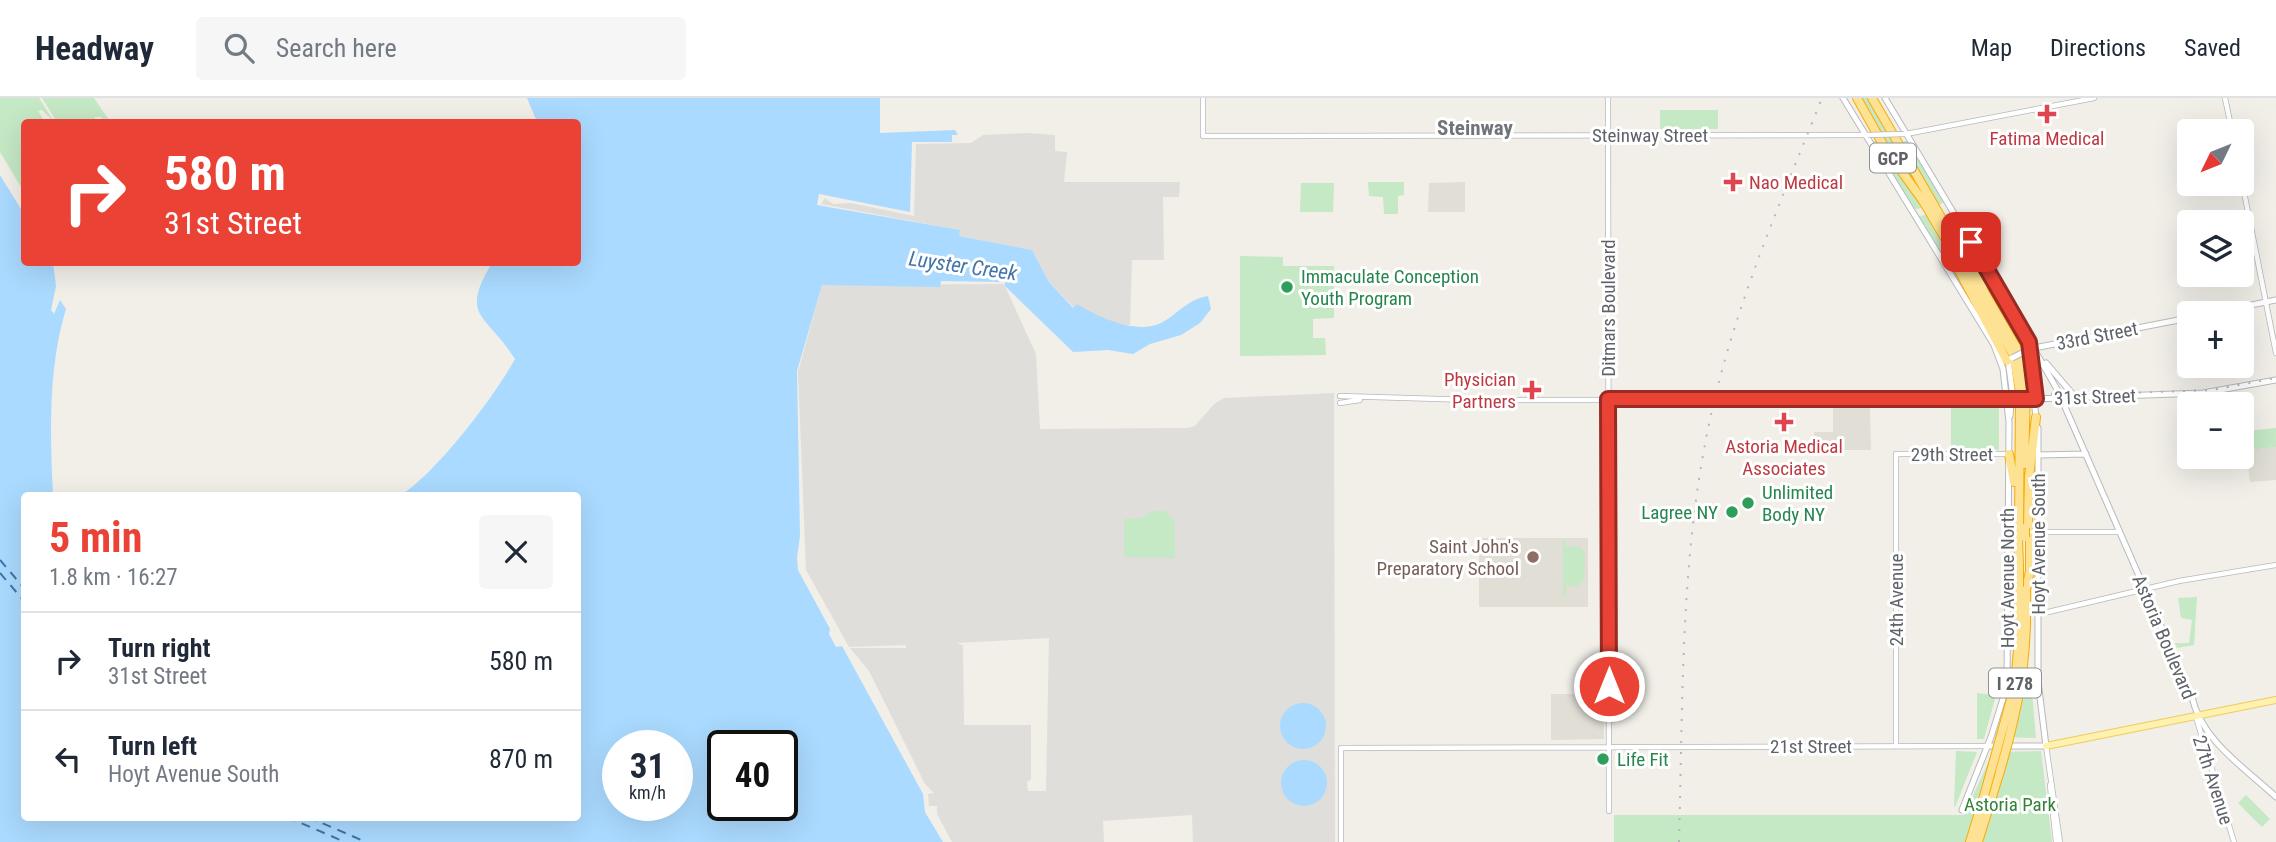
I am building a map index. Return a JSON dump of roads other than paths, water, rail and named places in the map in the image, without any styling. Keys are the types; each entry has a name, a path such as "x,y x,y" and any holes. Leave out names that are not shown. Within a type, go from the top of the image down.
{"highway":[{"name":"GCP","path":"1857,98 1885,148 1936,217"},
{"name":"I 278","path":"1872,98 1936,217 2010,334 2022,359 2026,390 2026,650 2021,696 1978,842"},
{"path":"1936,217 2028,340"},
{"path":"1936,217 2010,359"},
{"path":"2026,532 2028,484 2036,418"},
{"path":"2009,454 2026,532"},
{"path":"2026,532 2030,482 2034,461 2038,455"},
{"name":"I 278","path":"1970,842 2013,697 2026,568"}],"main road":[{"path":"1843,98 1994,345 2012,400"},
{"path":"1885,98 2028,340 2029,350 2040,356 2076,398"},
{"path":"2254,305 2276,300"},
{"name":"33rd Street","path":"2010,359 2029,350 2177,320"},
{"name":"Hoyt Avenue South","path":"2029,350 2038,455"},
{"name":"Astoria Boulevard","path":"2040,356 2086,454 2192,697 2196,717 2208,734 2276,797"},
{"path":"2010,359 2012,400"},
{"name":"31st Street","path":"2012,400 2203,393 2276,380"},
{"name":"Hoyt Avenue North","path":"1962,810 2007,686 2007,532 2009,422 2012,400"},
{"path":"2038,455 2086,454"},
{"name":"Hoyt Avenue South","path":"2026,532 2038,611 2038,681 2046,746"},
{"name":"21st Street","path":"1987,746 2046,746 2276,700"}],"street":[{"name":"Steinway Street","path":"1203,98 1203,136 1905,134 2094,98"},
{"name":"Ditmars Boulevard","path":"1608,98 1609,811"},
{"path":"2225,98 2229,119"},
{"path":"2245,196 2276,353"},
{"name":"31st Street","path":"1340,396 2012,400"},
{"name":"31st Street","path":"1340,403 1368,398"},
{"name":"29th Street","path":"1896,454 2009,454"},
{"name":"24th Avenue","path":"1896,454 1896,746"},
{"path":"2007,532 2119,532"},
{"path":"2007,610 2038,611 2276,565"},
{"name":"27th Avenue","path":"2196,717 2234,842"},
{"name":"21st Street","path":"1341,842 1341,748 1987,746"},
{"path":"2046,746 2058,842"}],"water":[{"name":"Luyster Creek","path":"527,98 880,98 880,133 955,130 958,135 952,135 952,142 912,142 910,212 819,194 817,205 960,230 959,236 1032,250 1049,282 1073,308 1077,304 1106,319 1129,326 1161,323 1189,303 1208,296 1211,309 1200,323 1181,335 1150,344 1133,354 1108,350 1073,352 1005,286 1005,282 941,281 940,287 822,285 797,371 800,536 798,570 830,629 829,634 836,647 842,646 923,794 925,812 943,842 0,842 0,175 21,209 21,266 53,266 56,286 51,310 54,314 60,300 66,309 53,377 53,492 21,492 21,821 581,821 581,492 405,492 431,469 464,433 515,359 480,314 478,295 490,266 581,266 581,119 536,119"},
{"path":"1303,703 1319,710 1326,726 1319,742 1303,749 1287,742 1280,726 1287,710"},
{"path":"1304,760 1320,767 1327,783 1320,799 1304,806 1288,799 1281,783 1288,767"}],"railway":[{"path":"1679,842 1688,580 1693,527 1709,424 1744,299 1822,98"},
{"path":"1644,397 2127,393 2212,390 2276,378"}],"place":[{"name":"Fatima Medical","path":"2047,114"},
{"name":"Nao Medical","path":"1733,182"},
{"name":"Immaculate Conception Youth Program","path":"1287,287"},
{"name":"Physician Partners","path":"1532,390"},
{"name":"Astoria Medical Associates","path":"1784,422"},
{"name":"Unlimited Body NY","path":"1748,503"},
{"name":"Lagree NY","path":"1732,512"},
{"name":"Saint John's Preparatory School","path":"1533,557"},
{"name":"Life Fit","path":"1603,759"}],"district":[{"name":"Steinway","path":"1475,128"}],"park label":[{"name":"Astoria Park","path":"2010,804"}]}
